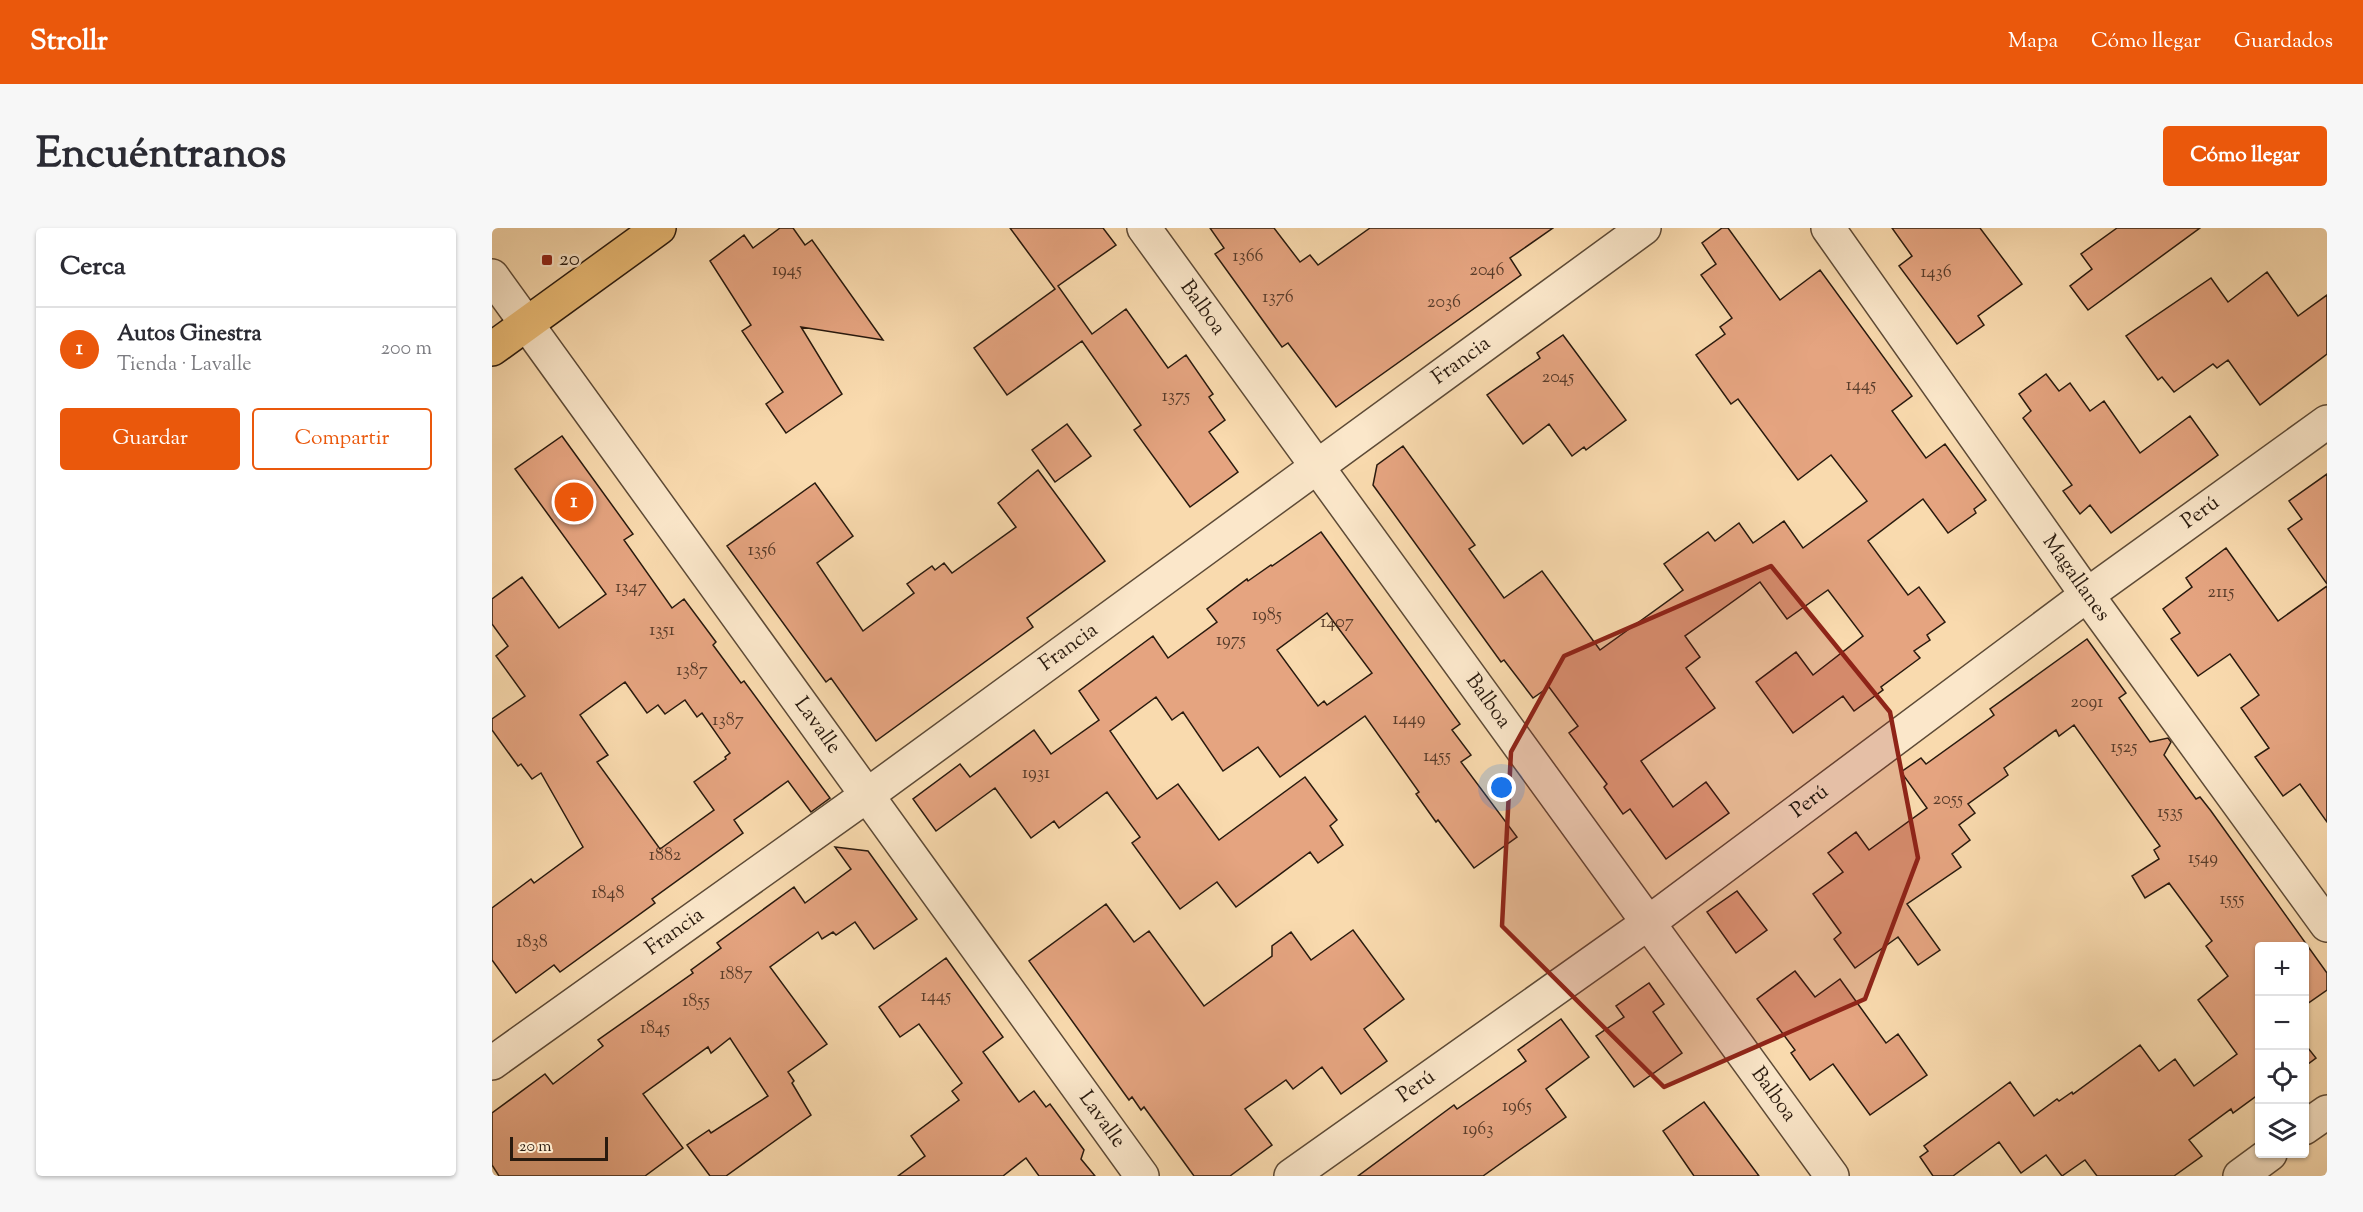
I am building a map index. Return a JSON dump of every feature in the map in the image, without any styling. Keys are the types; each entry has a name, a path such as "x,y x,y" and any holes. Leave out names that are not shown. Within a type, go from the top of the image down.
{"main road":[{"path":"492,349 659,228"}],"street":[{"name":"Balboa","path":"1144,228 1832,1176"},
{"name":"Francia","path":"492,1063 866,796 1644,228"},
{"name":"Magallanes","path":"1828,228 2086,595 2327,925"},
{"name":"Lavalle","path":"492,276 1142,1176"},
{"name":"Perú","path":"1291,1176 1648,923 2086,595 2327,422"},
{"path":"2309,1125 2327,1112"},
{"path":"2240,1176 2265,1158"}],"highlighted area":[{"path":"1771,566 1890,712 1918,858 1865,999 1664,1087 1502,926 1511,752 1564,656"}],"building":[{"path":"780,228 793,228 805,245 812,240 883,340 801,327 842,394 786,433 766,404 783,392 742,331 751,325 710,261 744,235 753,248"},
{"path":"1010,228 1103,228 1116,245 1058,286 1092,334 1126,309 1168,368 1186,355 1213,394 1209,397 1225,420 1209,432 1238,472 1190,507 1134,430 1141,425 1082,341 1007,395 974,348 1055,289"},
{"path":"1210,228 1274,228 1300,262 1310,255 1318,265 1370,228 1553,228 1510,258 1521,275 1336,407 1288,343 1282,347 1215,254 1224,248"},
{"path":"1722,228 1728,228 1780,300 1820,270 1912,396 1892,411 1926,458 1945,444 1986,500 1974,509 1976,513 1948,533 1923,499 1868,541 1908,595 1919,587 1945,622 1927,635 1930,640 1914,651 1920,658 1881,687 1883,690 1854,711 1843,696 1793,733 1756,682 1796,652 1813,675 1863,636 1828,590 1787,619 1760,582 1685,636 1700,657 1686,668 1715,708 1641,761 1673,807 1706,782 1729,813 1666,859 1630,809 1623,814 1604,787 1607,784 1569,733 1578,726 1549,687 1533,698 1504,660 1501,662 1373,485 1377,465 1403,446 1475,545 1469,549 1504,598 1542,571 1600,650 1683,590 1664,564 1708,532 1715,541 1739,523 1753,543 1784,521 1803,548 1867,501 1831,455 1798,480 1738,399 1731,404 1696,355 1725,334 1720,327 1732,318 1701,275 1716,264 1702,243"},
{"path":"1892,228 1980,228 2022,284 1978,316 1984,325 1957,344 1899,266 1912,256"},
{"path":"2117,228 2200,228 2088,310 2070,286 2092,269 2081,254"},
{"path":"2267,272 2298,316 2327,295 2327,354 2260,405 2228,360 2217,368 2213,364 2174,392 2162,377 2158,380 2126,336 2211,278 2228,302"},
{"path":"1563,335 1626,420 1586,450 1584,447 1572,456 1549,424 1523,444 1487,395 1540,358 1537,353"},
{"path":"2046,374 2059,391 2070,383 2090,411 2104,401 2140,453 2190,416 2218,455 2111,533 2090,505 2080,514 2063,491 2072,485 2023,418 2031,411 2019,394"},
{"path":"1067,424 1091,456 1055,482 1032,450"},
{"path":"562,436 633,534 624,540 672,608 684,599 716,642 713,645 741,683 744,681 830,798 811,812 788,781 734,820 743,833 652,899 655,903 560,972 554,965 516,993 492,960 492,908 531,879 534,883 583,847 541,773 532,779 521,764 518,766 492,730 492,719 525,696 496,656 508,646 492,624 492,599 522,577 559,628 606,594 515,469","holes":["625,682 647,713 658,705 665,714 685,700 697,717 702,713 730,753 725,757 726,759 694,782 714,810 660,849 597,762 608,755 580,715"]},
{"path":"1038,470 1105,561 1027,618 1033,627 876,741 831,678 826,682 727,546 815,483 853,536 817,563 863,631 914,593 907,584 932,566 935,570 944,563 952,573 1016,527 998,503"},
{"path":"2327,474 2327,584 2288,529 2302,519 2289,501"},
{"path":"1321,532 1460,724 1452,730 1471,755 1461,762 1517,837 1474,868 1438,820 1436,822 1416,794 1419,792 1365,716 1280,777 1258,747 1223,771 1183,712 1172,720 1156,697 1110,731 1157,799 1178,784 1219,840 1305,777 1337,820 1330,826 1343,845 1318,863 1310,852 1236,907 1217,882 1180,909 1132,843 1140,837 1107,792 1059,828 1054,821 1031,838 995,788 936,831 913,799 960,764 970,777 1034,730 1051,754 1099,720 1079,691 1153,636 1168,658 1217,622 1207,609 1247,579 1248,581","holes":["1327,613 1372,673 1327,705 1324,701 1318,706 1277,650"]},
{"path":"2226,548 2278,621 2327,586 2327,822 2300,784 2283,796 2255,757 2269,748 2241,708 2259,695 2230,654 2198,676 2171,639 2180,633 2163,609 2192,587 2186,578"},
{"path":"2087,639 2126,693 2119,698 2150,742 2168,738 2171,742 2164,755 2196,799 2200,797 2211,811 2305,942 2255,942 2255,1097 2233,1113 2231,1109 2189,1140 2202,1156 2174,1176 2097,1176 2085,1160 2062,1176 2046,1155 2021,1173 1999,1142 1953,1176 1933,1176 1920,1157 1928,1151 1924,1146 2010,1082 2034,1116 2057,1099 2059,1101 2072,1092 2073,1094 2140,1045 2159,1071 2175,1059 2194,1086 2237,1054 2198,1000 2228,976 2206,946 2212,941 2169,883 2145,898 2132,876 2159,859 2154,850 2160,846 2074,725 2059,736 2056,730 2004,768 2008,775 1968,804 1975,813 1959,825 1970,840 1952,854 1961,867 1907,904 1940,950 1918,965 1898,937 1855,968 1834,939 1841,933 1813,894 1843,872 1828,853 1856,832 1869,850 1927,808 1901,772 1921,758 1926,764 1994,715 1990,709"},
{"path":"835,847 868,851 917,919 874,949 855,922 836,935 833,932 822,939 818,932 770,967 827,1044 788,1072 811,1115 726,1176 710,1176 687,1145 709,1130 711,1133 768,1096 730,1038 711,1053 708,1047 643,1094 683,1148 645,1176 499,1176 492,1165 492,1113 545,1074 553,1084 603,1046 598,1040 693,973 691,970 721,948 717,943 794,887 805,903 851,869"},
{"path":"1737,891 1767,930 1736,953 1707,912"},
{"path":"1106,904 1134,942 1149,931 1204,1006 1272,956 1272,946 1291,932 1311,960 1353,930 1404,999 1364,1029 1387,1061 1341,1094 1322,1067 1293,1089 1286,1080 1245,1109 1272,1145 1230,1176 1194,1176 1144,1107 1141,1110 1132,1097 1129,1100 1029,961"},
{"path":"2309,948 2327,973 2327,990 2309,1003"},
{"path":"946,958 1003,1037 983,1052 1019,1102 1034,1091 1046,1107 1050,1104 1084,1150 1081,1159 1095,1176 1039,1176 1026,1158 1003,1176 898,1176 925,1156 911,1136 959,1100 952,1091 962,1083 919,1024 900,1037 879,1007"},
{"path":"1795,971 1815,997 1840,979 1886,1043 1898,1034 1927,1075 1870,1115 1833,1064 1810,1080 1791,1053 1795,1050 1757,999"},
{"path":"1649,983 1664,1004 1653,1012 1682,1053 1634,1087 1596,1036 1624,1017 1616,1006"},
{"path":"1561,1019 1589,1057 1546,1089 1566,1117 1483,1176 1358,1176 1454,1105 1457,1109 1526,1061 1518,1050"},
{"path":"2309,1049 2316,1058 2309,1063"},
{"path":"1704,1102 1759,1176 1694,1176 1663,1131"}],"place":[{"name":"20","path":"547,260"},
{"name":"Autos Ginestra","path":"574,502"}]}
